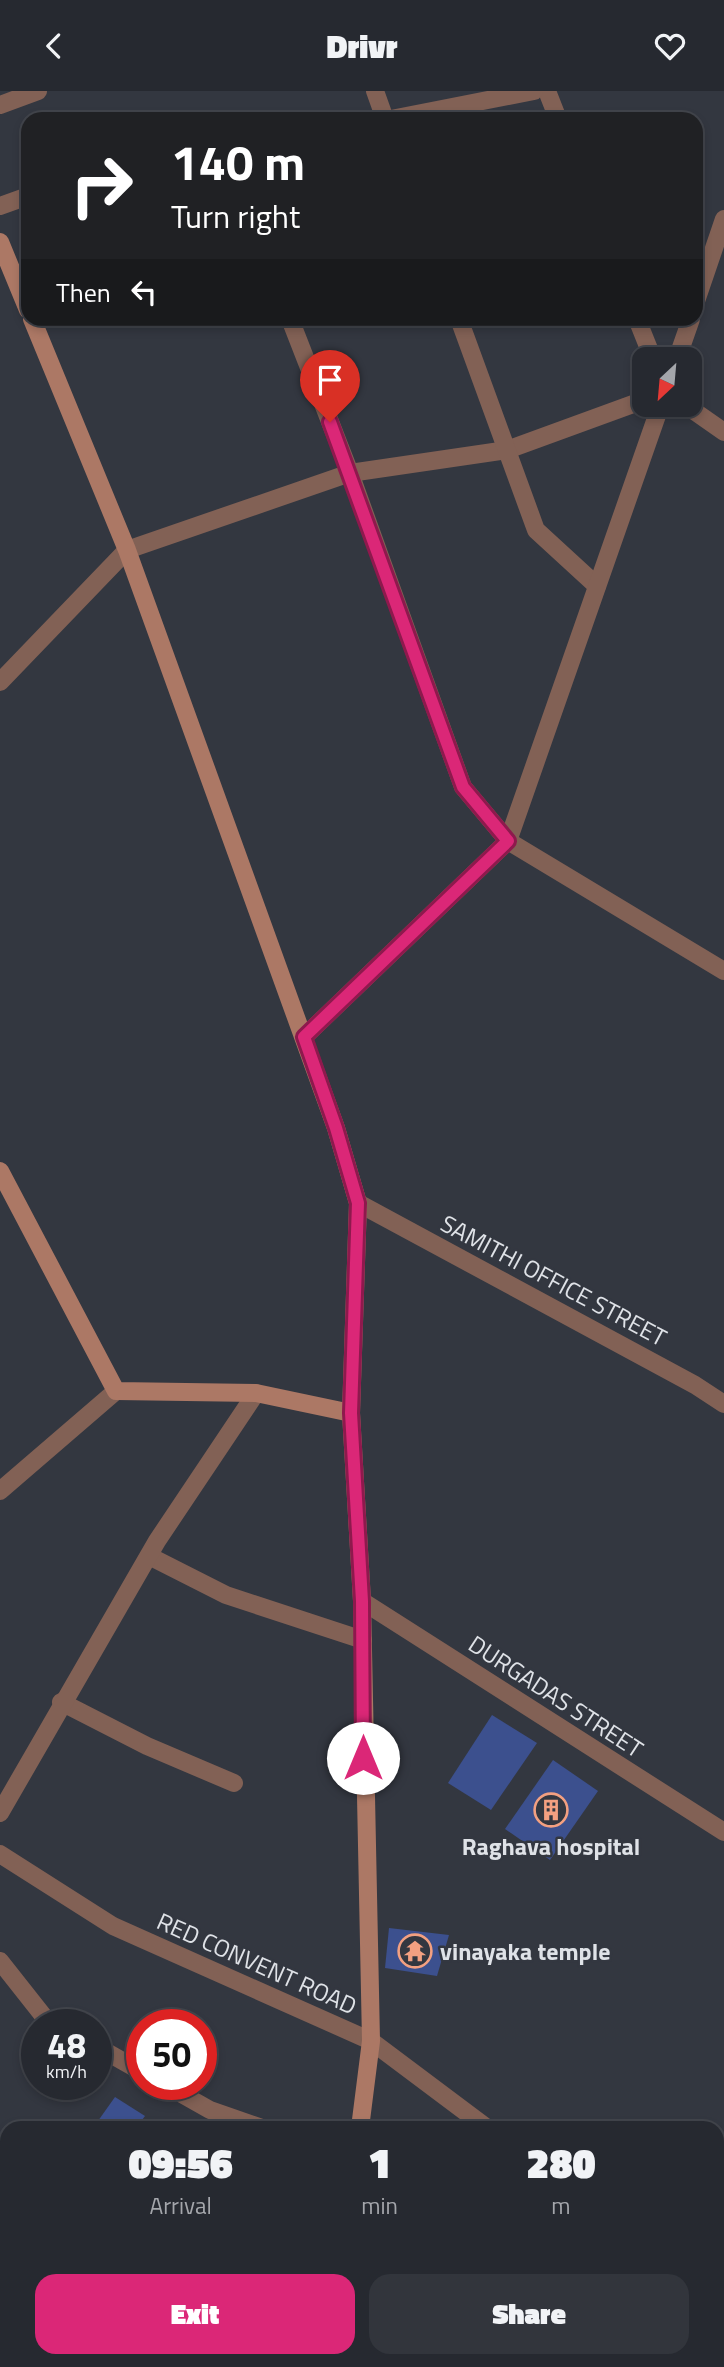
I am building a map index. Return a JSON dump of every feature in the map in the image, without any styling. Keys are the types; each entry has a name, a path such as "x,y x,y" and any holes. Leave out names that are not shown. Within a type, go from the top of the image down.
{"main road":[{"path":"0,242 21,293"},
{"path":"35,326 127,551 304,1037 336,1128 358,1203 351,1413 362,1601 371,2041 361,2121"},
{"path":"0,1171 116,1391 256,1393 351,1413"}],"street":[{"path":"0,105 38,91"},
{"path":"375,91 382,112"},
{"path":"427,112 534,91"},
{"path":"547,91 555,112"},
{"path":"0,207 21,199"},
{"path":"703,280 724,219"},
{"path":"293,326 350,473 463,787 508,841 724,971"},
{"path":"462,326 536,530 597,586"},
{"path":"640,326 648,347"},
{"path":"681,347 689,326"},
{"path":"0,682 127,551 350,473 507,450 632,404"},
{"path":"304,1037 508,841 656,417"},
{"path":"702,417 724,432"},
{"name":"SAMITHI OFFICE STREET","path":"358,1203 695,1385 724,1405"},
{"path":"0,1491 116,1391"},
{"path":"0,1813 61,1702 149,1556 256,1393"},
{"path":"149,1556 226,1595 363,1640"},
{"name":"DURGADAS STREET","path":"362,1601 724,1832"},
{"path":"61,1702 147,1746 234,1783"},
{"name":"RED CONVENT ROAD","path":"0,1854 113,1926 371,2041 478,2121"},
{"path":"0,1961 38,2009"},
{"path":"193,2100 211,2110 242,2121"}],"building":[{"path":"492,1715 537,1743 491,1810 448,1783"},
{"name":"Raghava hospital","path":"553,1760 598,1791 550,1860 505,1829"},
{"name":"vinayaka temple","path":"389,1928 449,1935 437,1976 385,1968"},
{"path":"115,2097 145,2116 141,2121 98,2121"}],"place":[{"name":"Raghava hospital","path":"551,1810"},
{"name":"vinayaka temple","path":"415,1951"}],"route":[{"path":"330,422 463,787 508,841 304,1037 336,1128 358,1203 351,1413 362,1601 363,1758"}]}
